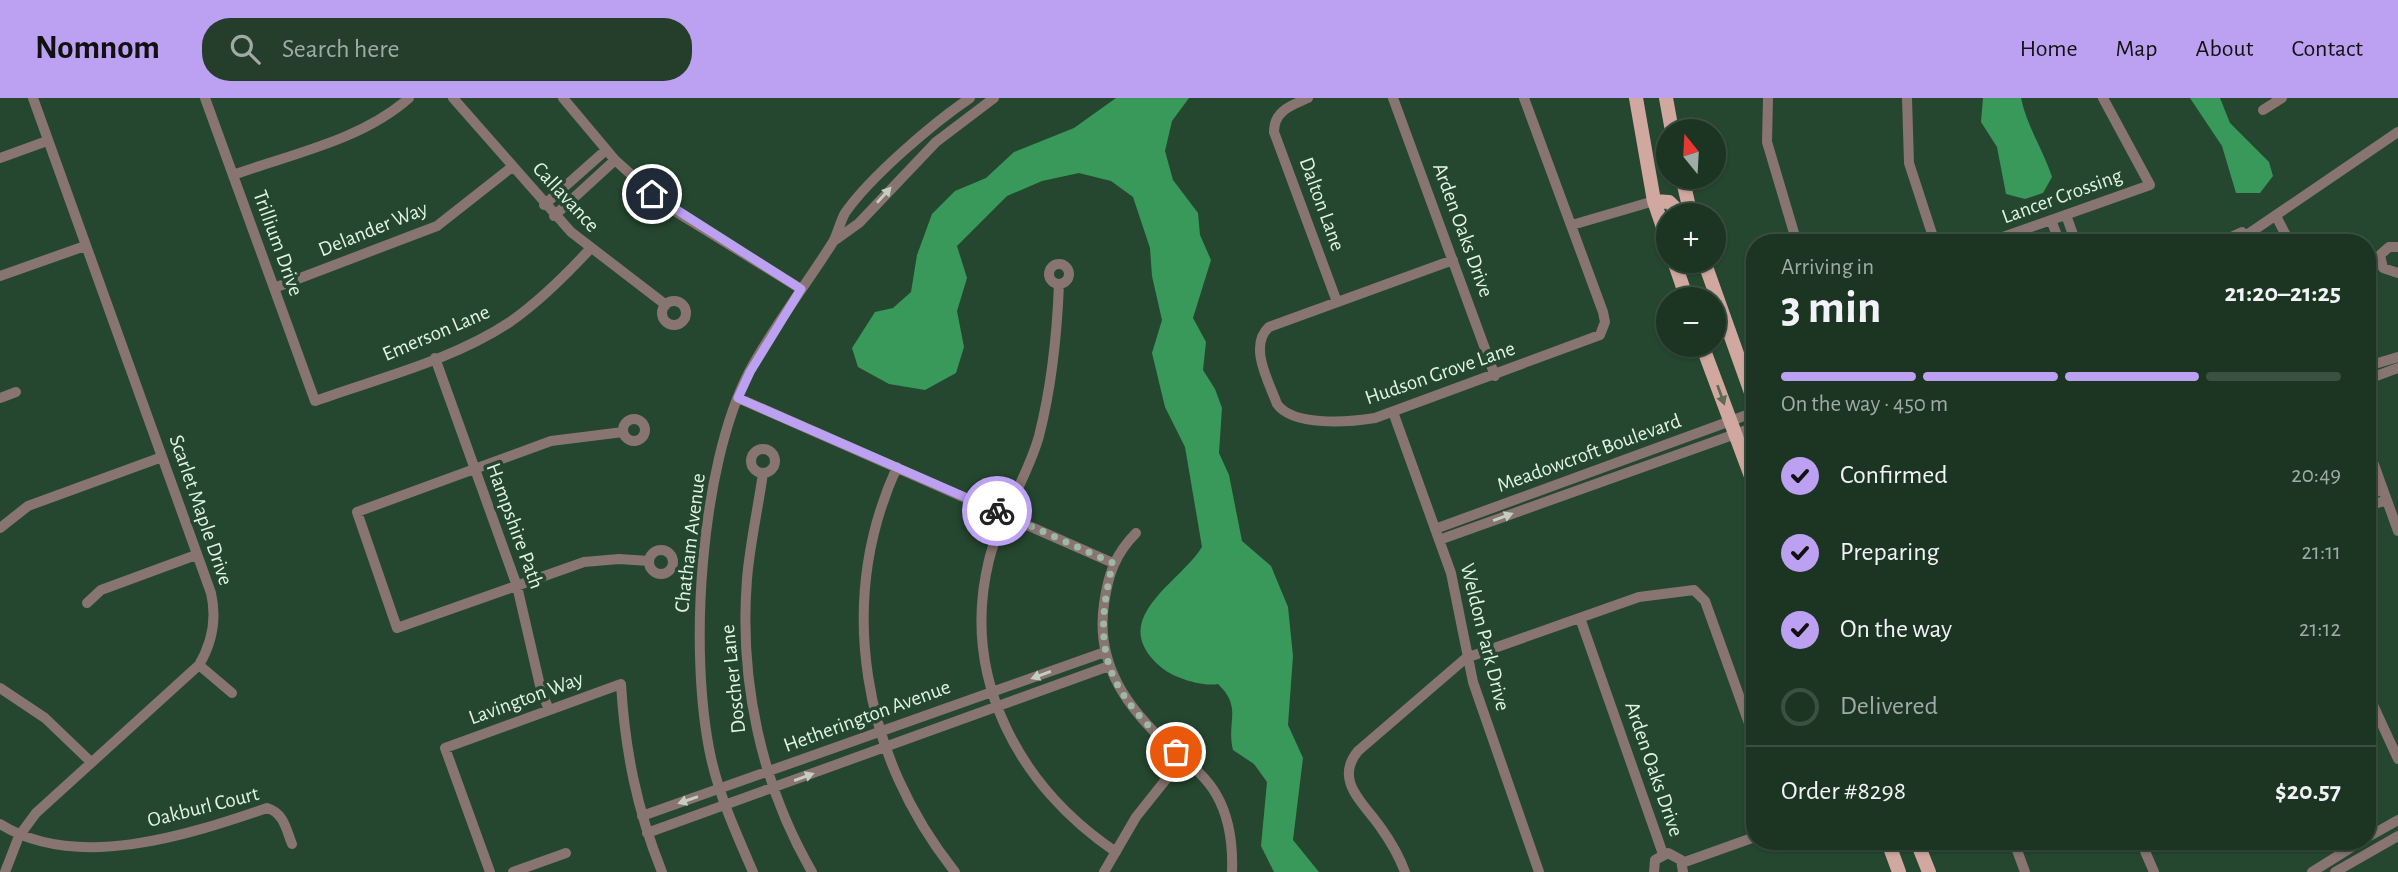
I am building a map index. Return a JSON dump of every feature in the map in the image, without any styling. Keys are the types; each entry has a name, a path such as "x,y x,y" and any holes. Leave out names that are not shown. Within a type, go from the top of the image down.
{"main road":[{"path":"1636,98 1656,207"},
{"path":"1667,98 1670,119"},
{"path":"1654,201 1670,203"},
{"path":"1708,273 1746,379"},
{"path":"1707,357 1746,462"},
{"path":"1891,850 1899,872"},
{"path":"1920,850 1929,872"}],"street":[{"name":"Scarlet Maple Drive","path":"5,872 19,836 36,813 199,665 210,642 214,610 33,98"},
{"name":"Trillium Drive","path":"205,98 315,401"},
{"path":"233,175 362,128 393,112 409,98"},
{"name":"Callavance","path":"453,98 554,216 590,249 666,305"},
{"path":"563,98 615,160 665,205 801,289"},
{"name":"Chatham Avenue","path":"753,872 725,806 706,727 700,621 704,556 727,426 750,372 834,241 845,214 885,169 970,98"},
{"name":"Chatham Avenue","path":"834,241 859,223 936,142 994,98"},
{"name":"Dalton Lane","path":"1308,98 1286,108 1276,119 1276,137 1337,302"},
{"name":"Arden Oaks Drive","path":"1392,98 1494,376"},
{"path":"1524,98 1572,225 1654,201"},
{"path":"1768,98 1767,142 1794,234"},
{"path":"1908,98 1909,163 1932,234"},
{"name":"Lancer Crossing","path":"2011,234 2150,185 2103,98"},
{"path":"2263,110 2283,98"},
{"path":"2249,234 2398,132"},
{"path":"0,158 47,141"},
{"path":"544,205 606,150"},
{"path":"554,216 615,160"},
{"name":"Delander Way","path":"274,288 437,226 460,211 512,167"},
{"path":"2066,215 2073,234"},
{"path":"2237,234 2276,216"},
{"path":"2276,216 2285,234"},
{"path":"2051,220 2056,234"},
{"name":"Hudson Grove Lane","path":"1337,302 1276,324 1261,337 1261,356 1277,404 1286,414 1298,419 1349,421 1393,412 1590,341 1601,333 1605,322 1572,225"},
{"path":"0,276 85,246"},
{"path":"2398,247 2389,247 2380,255 2383,268 2398,273"},
{"name":"Emerson Lane","path":"315,401 435,358 507,323 542,297 590,249"},
{"path":"1337,302 1453,260"},
{"path":"1059,284 1057,348 1039,435 1031,463 1006,515 989,560 984,590 984,645 993,692 1016,750 1042,788 1075,822 1116,852"},
{"path":"2376,364 2398,357"},
{"name":"Hampshire Path","path":"435,358 517,586 541,690 549,710"},
{"path":"2376,376 2398,368"},
{"path":"0,398 16,392"},
{"path":"738,398 1113,563"},
{"name":"Weldon Park Drive","path":"1393,412 1453,583 1466,658 1538,872"},
{"name":"Meadowcroft Boulevard","path":"1437,534 1733,427 1746,418"},
{"name":"Meadowcroft Boulevard","path":"1733,427 1746,427"},
{"path":"622,432 551,441 357,512 397,628 584,562 619,559 649,561"},
{"path":"0,528 16,513 42,500 162,457"},
{"path":"897,467 876,521 865,580 863,643 879,733 885,748 913,811 956,872"},
{"path":"2376,470 2398,531"},
{"name":"Doscher Lane","path":"763,473 751,540 745,614 751,701 773,789 812,872"},
{"path":"2376,495 2385,495"},
{"path":"2376,501 2385,495"},
{"path":"1136,533 1120,549 1113,563 1103,610 1105,652 1117,686 1137,715 1204,777 1226,816 1232,843 1232,872"},
{"path":"87,603 101,590 196,555"},
{"path":"1405,872 1387,836 1352,790 1348,776 1350,764 1358,751 1466,658 1639,597 1683,589 1696,590 1705,601 1746,715"},
{"name":"Arden Oaks Drive","path":"1580,618 1663,854"},
{"name":"Hetherington Avenue","path":"642,816 1105,652"},
{"path":"199,665 232,693"},
{"name":"Hetherington Avenue","path":"647,833 1109,666"},
{"name":"Lavington Way","path":"490,872 445,748 621,684 625,748 642,816"},
{"path":"0,688 45,718 91,762"},
{"path":"2376,711 2398,759"},
{"path":"1104,872 1136,817 1183,758"},
{"name":"Oakburl Court","path":"19,836 80,848 168,840 267,808 276,811 282,818 292,844"},
{"path":"642,816 662,872"},
{"path":"2376,832 2398,820"},
{"path":"0,824 19,836"},
{"path":"2376,849 2398,836"},
{"path":"1654,872 1656,860 1663,854 1675,855 1682,868 1746,841"},
{"path":"2017,850 2025,872"},
{"path":"2144,850 2154,872"},
{"path":"2312,872 2347,850"},
{"path":"2335,872 2374,850"},
{"path":"513,872 566,853"}],"shaded area":[{"path":"1116,98 1189,98 1172,121 1165,151 1173,180 1198,213 1200,235 1211,260 1193,318 1206,342 1203,370 1215,389 1222,408 1219,453 1229,475 1242,541 1271,566 1288,607 1293,656 1288,725 1303,758 1293,840 1319,872 1274,872 1261,846 1267,782 1254,764 1233,750 1230,700 1218,684 1197,683 1167,672 1146,651 1141,634 1143,618 1152,603 1202,547 1185,447 1165,407 1152,353 1162,320 1152,276 1150,248 1133,197 1111,181 1079,173 1042,181 1007,196 957,246 967,278 957,311 964,347 956,373 925,390 889,384 858,367 852,348 875,312 893,308 911,292 917,255 932,214 955,191 986,178 1014,152 1074,128"},
{"path":"1983,98 2021,98 2052,177 2043,193 2025,199 2006,194 1997,147 1981,122"},
{"path":"2190,98 2220,98 2230,123 2269,162 2273,176 2260,193 2236,193 2222,146"}],"way so far":[{"path":"997,511 1113,563 1103,610 1103,646 1109,666 1117,686 1137,715 1176,752"}],"route":[{"path":"652,194 665,205 801,289 750,372 738,398 997,511"}]}
